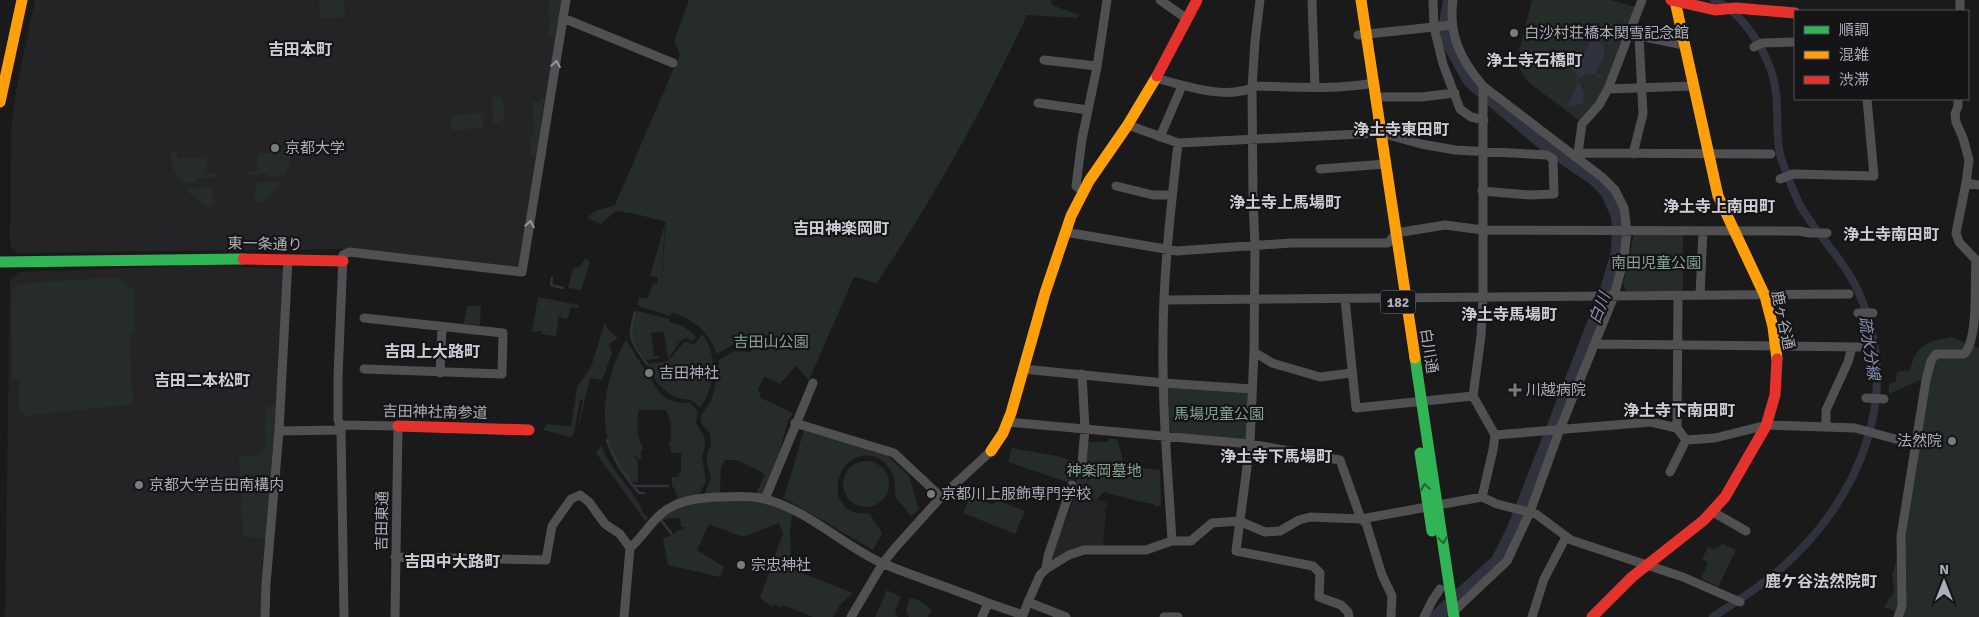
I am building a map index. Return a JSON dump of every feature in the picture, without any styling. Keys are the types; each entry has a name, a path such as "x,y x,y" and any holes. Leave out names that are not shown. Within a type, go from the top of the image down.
{"street":[{"path":"0,102 22,0"},
{"path":"566,0 564,18 673,63"},
{"path":"1083,191 1076,186 1082,139 1097,66 1107,0"},
{"path":"1160,0 1187,19"},
{"path":"850,617 883,563 908,533 941,497 997,444 1008,422 1022,369 1064,232 1083,191 1128,125 1156,78 1197,0"},
{"path":"1260,0 1256,27 1252,88 1252,200 1255,245 1255,300 1250,444 1236,551 1313,566 1320,573 1319,597 1341,606 1348,612 1349,617"},
{"path":"1312,0 1315,87"},
{"name":"白川通","path":"1352,0 1362,35"},
{"name":"白川通","path":"1361,0 1362,35 1376,133 1396,233 1401,298 1449,611"},
{"path":"1433,0 1435,27 1443,64 1458,105 1464,113 1484,120"},
{"path":"1449,611 1507,562 1523,510 1554,430 1594,344 1624,258 1622,231 1624,208 1614,190 1577,155 1483,91 1458,47 1451,25 1453,0"},
{"path":"1577,155 1582,124 1600,105 1642,0"},
{"path":"1673,0 1715,10 1728,6 1794,13"},
{"name":"鹿ヶ谷通","path":"1592,617 1622,586 1648,564 1678,543 1713,512 1737,480 1767,425 1777,378 1777,346 1764,295 1750,261 1732,230 1719,199 1673,0"},
{"name":"東一条通り","path":"0,262 196,258 343,261 343,255 348,252 522,272 564,18"},
{"path":"1362,35 1451,25"},
{"path":"1628,33 1684,45"},
{"path":"1634,154 1643,114 1639,36"},
{"path":"1758,45 1794,42"},
{"path":"1044,60 1097,66"},
{"path":"1156,78 1207,91 1248,91 1256,86 1315,87 1369,83"},
{"name":"白川通","path":"1369,83 1376,97 1376,133"},
{"path":"1160,137 1182,86"},
{"path":"1608,88 1693,86"},
{"path":"1482,497 1495,435 1473,396 1480,336 1482,297 1483,91"},
{"path":"1376,97 1421,97 1455,93"},
{"path":"1786,177 1874,176 1867,100"},
{"path":"1898,617 1902,606 1901,536 1914,444 1926,380 1931,361 1936,354 1964,354 1969,349 1977,306 1976,260 1959,242 1956,233 1969,160 1956,122 1955,114 1958,100"},
{"path":"1038,103 1088,110"},
{"path":"1128,125 1178,143 1376,133 1429,145 1482,152 1547,155 1553,159 1554,194 1530,195 1482,191"},
{"path":"1172,541 1165,436 1163,339 1172,195 1178,143"},
{"path":"1577,155 1771,154"},
{"path":"1320,169 1381,164"},
{"name":"白川通","path":"1381,164 1388,243 1401,298"},
{"path":"1966,182 1979,185"},
{"path":"1116,186 1153,195 1172,195"},
{"path":"1064,232 1177,250 1255,245 1388,243 1396,233 1445,226 1483,230 1732,230 1823,233"},
{"path":"1700,296 1703,231"},
{"path":"265,617 288,259"},
{"path":"343,261 338,419 340,427 344,617"},
{"path":"1165,300 1849,294"},
{"path":"1678,296 1677,428 1686,440"},
{"path":"1345,299 1356,408 1473,396"},
{"path":"364,318 503,333 502,374 364,369"},
{"path":"440,373 442,327"},
{"path":"1594,344 1856,347 1826,410 1826,427"},
{"path":"1254,352 1272,363 1320,377 1351,372"},
{"path":"1022,369 1164,383 1252,389"},
{"path":"1082,374 1085,429 1082,463"},
{"path":"766,499 795,423 813,383"},
{"path":"1008,422 1250,444 1340,460 1361,519 1368,528 1382,575 1392,596 1391,617"},
{"path":"1495,435 1652,422 1677,428"},
{"path":"795,423 894,453 941,497"},
{"path":"1686,440 1715,438 1767,425 1855,428 1914,444"},
{"name":"吉田神社南参道","path":"278,431 398,426 529,430"},
{"name":"吉田東通","path":"395,617 398,426"},
{"path":"1670,472 1686,440"},
{"path":"1046,569 1048,556 1072,485"},
{"path":"395,557 546,560 552,526 571,499 580,496 589,502 605,524 620,534 630,548 624,617"},
{"path":"630,548 645,534 660,515 675,505 702,498 744,496 766,499 797,513 883,563 1023,615 1040,575 1046,569 1070,555 1084,550 1146,550 1172,541 1191,541 1212,523 1239,521 1265,532 1280,531 1299,520 1310,517 1361,519 1482,497 1497,504 1536,514 1571,540 1600,551 1684,576 1737,601"},
{"name":"白川通","path":"1433,507 1440,589 1449,611"},
{"path":"1713,512 1746,530"},
{"path":"1532,617 1544,580 1566,537"},
{"path":"1424,617 1440,589"},
{"path":"982,617 988,602"},
{"path":"1028,602 1066,617"},
{"path":"1164,617 1178,617"}],"shaded area":[{"name":"京都大学","path":"35,0 562,0 519,268 349,249 18,253 10,246 11,130 16,91"},
{"path":"1597,41 1603,44 1603,59 1595,72 1601,76 1599,78 1593,74 1581,76 1576,82 1575,79 1579,76 1572,70 1572,66 1578,65 1577,59 1581,58 1591,42"},
{"path":"1576,82 1581,85 1584,95 1581,100 1584,103 1583,105 1568,106 1577,85"},
{"name":"京都大学吉田南構内","path":"207,265 284,269 282,349 263,617 5,617 10,279 20,272"},
{"path":"1076,493 1107,502 1104,512 1106,513 1103,546 1054,560 1051,557"}],"green space":[{"path":"319,0 344,0 345,17 320,18"},
{"path":"549,0 561,0 555,37 552,38 548,36 551,16 548,11"},
{"name":"吉田山公園","path":"689,0 1051,0 1052,5 1079,15 1078,18 1027,15 957,152 877,283 854,277 809,380 796,366 780,384 764,377 758,389 761,398 793,413 788,421 770,487 765,496 756,494 765,474 737,460 725,460 721,467 720,493 704,494 711,478 707,454 711,445 710,434 701,423 701,415 711,401 719,360 734,351 751,352 754,336 743,344 734,344 717,354 705,333 688,319 672,312 670,316 637,304 639,297 647,299 653,284 657,284 658,278 650,276 665,223 661,287 666,222 616,211 601,224 587,218 595,211 615,205 680,54 674,41"},
{"name":"白沙村荘橋本関雪記念館","path":"1532,0 1610,0 1636,7 1606,88 1597,105 1580,121 1528,82 1516,63"},
{"path":"542,96 544,99 536,156 533,157 531,154 530,137 534,136 532,102 540,101"},
{"path":"491,97 503,97 504,119 501,123 493,123"},
{"path":"483,113 484,128 452,130 451,115"},
{"path":"285,141 292,146 289,165 284,176 268,177 267,174 249,175 245,171 258,171 257,153 285,152"},
{"path":"177,150 177,158 206,157 207,173 219,173 215,177 198,178 196,182 181,183 172,166 170,154 172,151"},
{"path":"278,182 280,184 261,203 253,201 256,193 255,183"},
{"path":"212,187 212,196 216,203 208,207 199,202 185,189"},
{"name":"南田児童公園","path":"1683,233 1683,291 1626,291 1623,284 1634,234"},
{"path":"586,258 590,263 581,290 568,288 573,269 579,267"},
{"path":"117,277 134,291 135,332 129,334 133,401 127,405 25,416 19,409 19,380 12,379 12,290 17,284"},
{"path":"538,297 579,305 578,308 571,307 568,318 564,319 559,316 556,336 542,334 542,331 532,332"},
{"path":"467,306 481,306 480,325 464,324"},
{"path":"637,311 669,319 669,322 681,325 696,336 693,341 686,338 681,340 668,359 664,332 651,333 654,356 659,356 659,358 646,360 630,336"},
{"path":"605,322 609,331 618,338 609,344 612,354 602,380 590,378 576,438 583,400 580,400 574,433 571,437 543,430 547,424 571,426 577,387 591,367"},
{"path":"702,334 711,352 713,371 709,390 700,408 692,401 671,395 662,388 655,379 648,364 668,361 684,342 696,343"},
{"path":"1951,337 1979,348 1979,617 1902,617 1903,614 1884,607 1894,592 1892,575 1903,539 1927,377 1889,394 1889,384 1896,381 1897,372 1910,370 1919,349 1929,343"},
{"path":"626,340 659,392 673,401 690,403 698,412 696,423 704,436 705,446 702,457 706,481 699,495 679,500 672,485 672,477 678,477 679,473 681,473 681,453 671,453 671,446 668,446 671,428 666,410 639,410 638,431 644,449 641,450 641,460 631,454 638,461 638,483 634,483 626,478 612,451 607,435 605,403 612,370"},
{"name":"馬場児童公園","path":"1171,387 1245,392 1249,397 1247,437 1243,440 1173,434 1170,430 1168,389"},
{"path":"278,406 267,539 243,536 239,456 255,455 264,450 266,446 265,407"},
{"path":"804,430 887,455 909,476 919,509 911,516 895,496 894,480 889,468 880,460 870,456 860,456 850,461 842,470 838,484 838,494 842,503 850,511 861,514 869,513 882,533 873,550 784,498"},
{"name":"神楽岡墓地","path":"1109,439 1117,439 1125,466 1160,470 1161,506 1154,506 1154,504 1104,492 1097,499 1076,492 1073,489 1084,464 1088,442 1108,442"},
{"path":"601,445 613,467 637,500 644,514 648,517 646,522 596,453"},
{"name":"神楽岡墓地","path":"1012,448 1057,456 1081,463 1070,483 1008,462"},
{"path":"871,461 883,467 888,475 888,493 883,501 875,506 861,507 849,501 844,493 843,479 849,467 857,462"},
{"path":"970,495 991,504 999,501 1025,511 1015,534 963,513"},
{"path":"757,500 792,513 790,533 792,569 853,593 840,605 833,617 813,617 783,605 781,608 774,604 772,607 760,598 783,533 779,523 743,537 709,524 697,550 724,567 720,577 668,565 663,539 686,527 681,527 680,518 669,518 660,521 668,513 678,507 704,502"},
{"path":"1723,544 1736,550 1718,587 1701,578 1708,562 1702,559 1708,547 1713,549"},
{"path":"887,590 901,597 895,611 898,617 875,617"},
{"path":"910,598 928,606 932,613 928,617 909,617 906,610"}],"waterway":[{"name":"白川","path":"1436,617 1498,561 1514,529 1607,290 1618,252 1619,227 1618,216 1607,191 1595,179 1549,148 1470,81 1449,43 1446,23 1450,0"},
{"name":"疏水分線","path":"1713,617 1754,590 1778,571 1807,543 1831,512 1851,479 1866,444 1875,407 1877,369 1871,330 1858,291 1846,269 1801,207 1781,158 1778,143 1774,81 1764,53 1747,27 1737,16 1714,0"},
{"path":"552,278 551,285 563,288"},
{"path":"635,312 631,329 632,340 647,364"},
{"path":"607,440 613,455 625,474 639,493 644,493"},
{"path":"633,486 668,486"},
{"path":"662,518 661,520 671,533"}],"traffic: fast":[{"path":"0,262 243,259"},
{"path":"1415,358 1454,617"},
{"path":"1420,453 1432,531"}],"traffic: slow":[{"path":"0,102 22,0"},
{"path":"1361,0 1415,358"},
{"path":"1675,1 1718,196 1765,296 1773,327 1777,359"},
{"path":"991,451 1003,433 1011,413 1045,293 1071,216 1089,181 1127,126 1157,76"}],"traffic: jam":[{"path":"1157,76 1197,0"},
{"path":"1671,0 1715,10 1736,8 1794,13"},
{"path":"243,259 343,261"},
{"path":"1592,617 1632,577 1704,520 1725,497 1766,426 1775,395 1777,359"},
{"path":"398,426 529,430"}],"place":[{"name":"白沙村荘橋本関雪記念館","path":"1514,33"},
{"name":"京都大学","path":"275,148"},
{"name":"吉田神社","path":"649,373"},
{"name":"川越病院","path":"1515,390"},
{"name":"法然院","path":"1952,441"},
{"name":"京都大学吉田南構内","path":"139,485"},
{"name":"京都川上服飾専門学校","path":"931,494"},
{"name":"宗忠神社","path":"741,565"}],"district":[{"name":"吉田本町","path":"300,49"},
{"name":"浄土寺石橋町","path":"1534,60"},
{"name":"浄土寺東田町","path":"1401,129"},
{"name":"浄土寺上馬場町","path":"1285,202"},
{"name":"浄土寺上南田町","path":"1719,206"},
{"name":"吉田神楽岡町","path":"841,228"},
{"name":"浄土寺南田町","path":"1891,234"},
{"name":"浄土寺馬場町","path":"1509,314"},
{"name":"吉田上大路町","path":"432,351"},
{"name":"吉田二本松町","path":"202,380"},
{"name":"浄土寺下南田町","path":"1679,410"},
{"name":"浄土寺下馬場町","path":"1276,456"},
{"name":"吉田中大路町","path":"452,561"},
{"name":"鹿ケ谷法然院町","path":"1821,581"}]}
